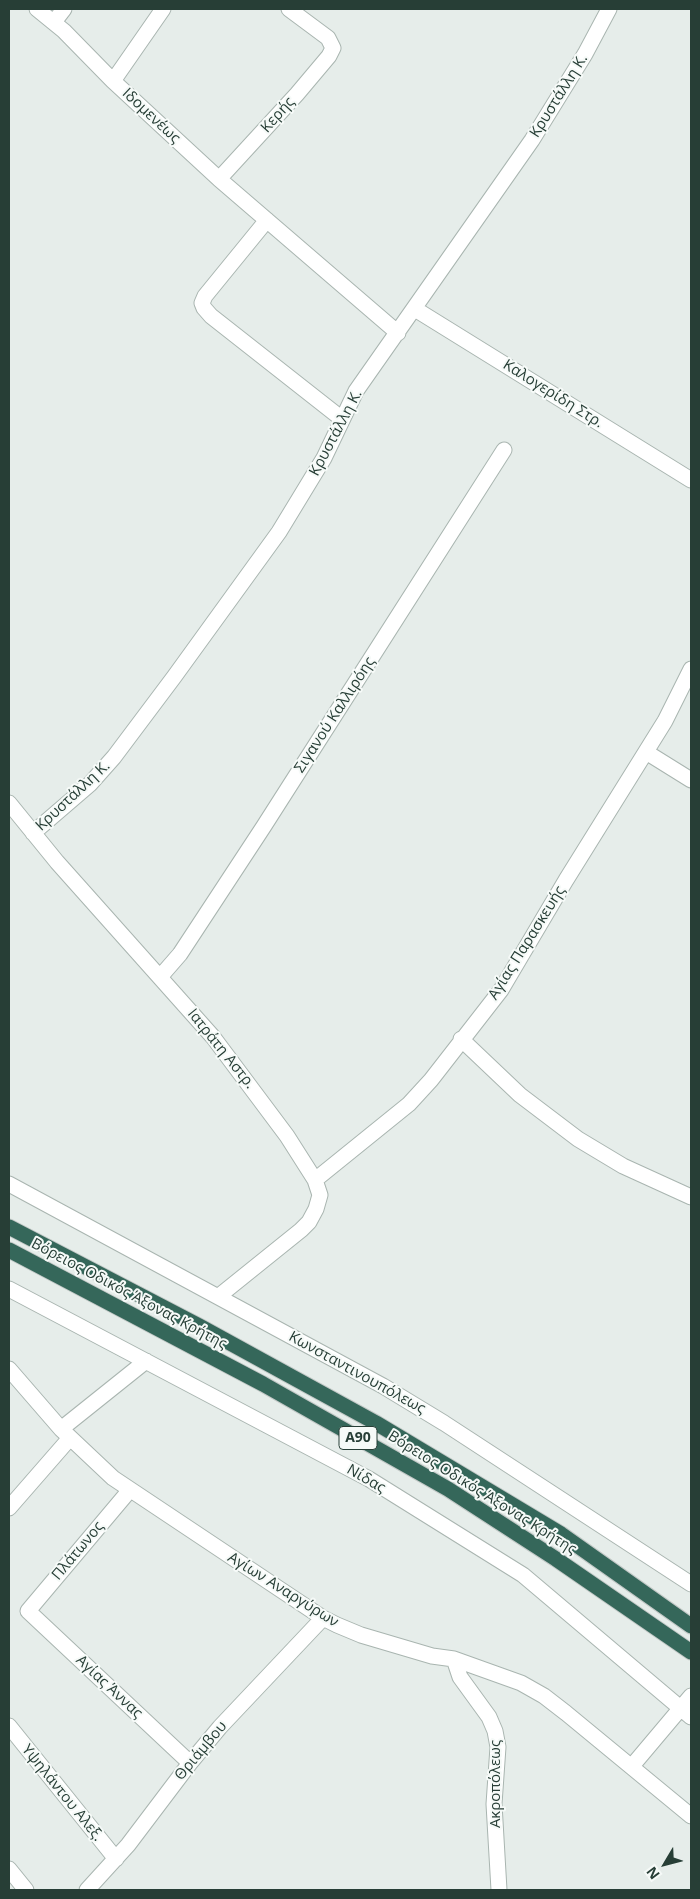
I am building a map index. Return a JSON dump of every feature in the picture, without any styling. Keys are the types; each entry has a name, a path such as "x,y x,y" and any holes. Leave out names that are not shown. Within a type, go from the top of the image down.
{"highway":[{"name":"Βόρειος Οδικός Άξονας Κρήτης","path":"9,1227 201,1326 376,1423 561,1534 691,1626"},
{"name":"Βόρειος Οδικός Άξονας Κρήτης","path":"9,1250 263,1384 448,1489 556,1559 691,1652"}],"street":[{"name":"Ιδομενέως","path":"37,9 54,22 113,81 219,179 398,332"},
{"path":"54,22 64,9"},
{"path":"113,81 163,9"},
{"name":"Κερής","path":"219,179 329,56 332,43 323,33 289,9"},
{"name":"Κρυστάλλη Κ.","path":"33,833 90,784 132,734 279,532 324,458 356,391 532,140 586,54 609,9"},
{"path":"267,220 205,296 202,303 211,316 342,419"},
{"name":"Καλογερίδη Στρ.","path":"415,309 691,480"},
{"name":"Σιγανού Καλλιρόης","path":"160,977 180,954 264,826 504,450"},
{"name":"Αγίας Παρασκευής","path":"315,1180 409,1104 431,1080 501,990 566,880 665,721 691,669"},
{"path":"646,752 691,780"},
{"name":"Ιατράτη Αστρ.","path":"9,803 75,883 229,1056 287,1136 315,1180 320,1195 316,1209 308,1222 301,1230 219,1296"},
{"path":"462,1039 520,1095 584,1143 623,1166 691,1197"},
{"name":"Κωνσταντινουπόλεως","path":"9,1184 383,1386 444,1422 691,1584"},
{"name":"Νίδας","path":"9,1289 369,1479 523,1575 686,1712"},
{"path":"9,1508 65,1433 146,1362"},
{"name":"Αγίων Αναργύρων","path":"9,1369 95,1464 129,1491 323,1618 337,1625 361,1635 432,1656 454,1659 512,1679 544,1696 691,1816"},
{"name":"Πλάτωνος","path":"28,1611 129,1491"},
{"name":"Αγίας Άννας","path":"28,1611 190,1763"},
{"name":"Θριάμβου","path":"87,1890 116,1859 190,1763 232,1714 323,1618"},
{"name":"Ακροπόλεως","path":"454,1659 460,1677 489,1718 497,1738 494,1804 499,1890"},
{"path":"632,1766 686,1712 691,1696"},
{"name":"Υψηλάντου Αλεξ.","path":"9,1726 116,1859"},
{"path":"9,1869 26,1890"}]}
